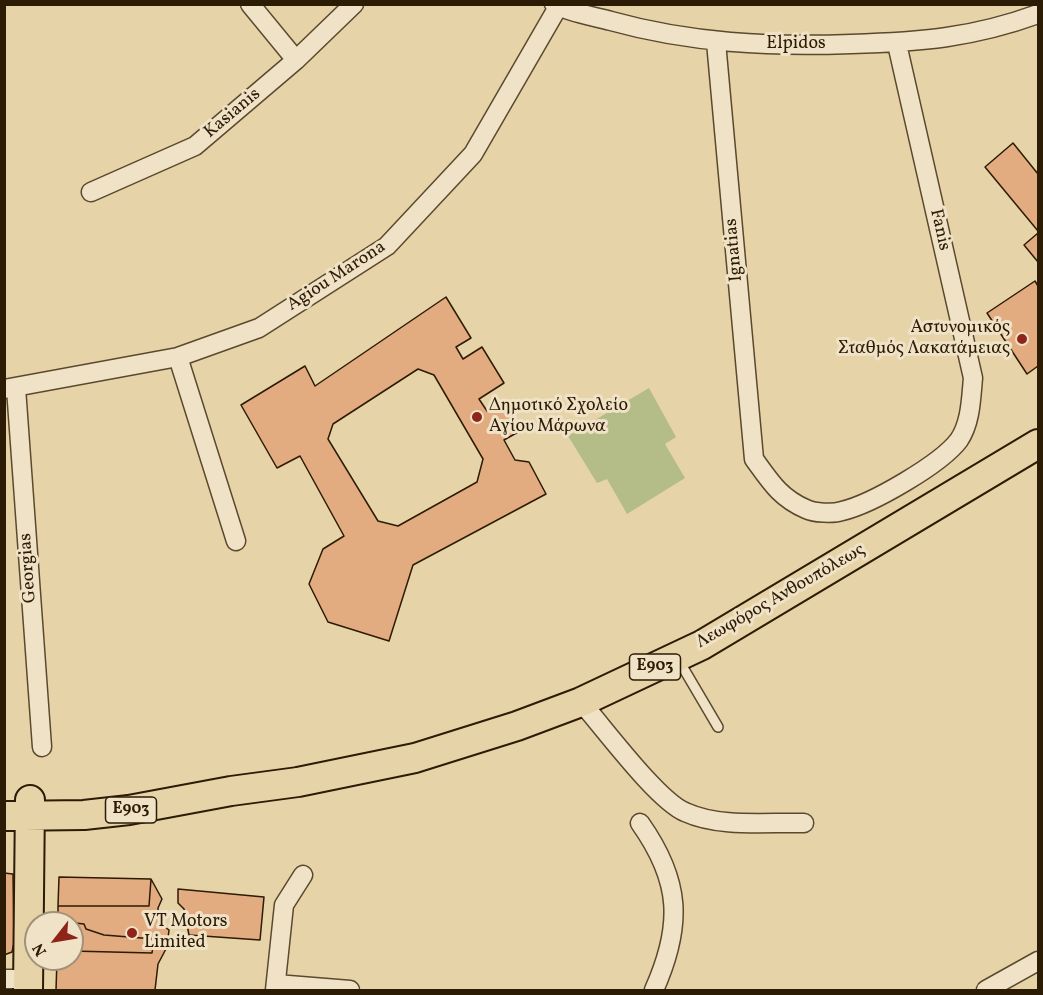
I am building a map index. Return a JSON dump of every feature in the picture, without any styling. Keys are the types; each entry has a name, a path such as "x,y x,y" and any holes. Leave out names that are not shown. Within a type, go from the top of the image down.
{"main road":[{"name":"Λεωφόρος Ανθουπόλεως","path":"17,808 129,810 231,791 298,782 415,758 517,726 581,702 702,645 1038,444"},
{"path":"17,808 20,983"}],"street":[{"path":"249,4 296,60"},
{"name":"Kasianis","path":"91,192 195,146 296,60 354,4"},
{"name":"Elpidos","path":"556,6 636,28 716,42 783,47 897,44 949,39 1006,26 1038,14"},
{"name":"Agiou Marona","path":"10,389 178,357 259,328 387,246 473,154 556,6"},
{"name":"Ignatias","path":"716,42 754,459"},
{"name":"Fanis","path":"754,459 778,493 808,510 839,512 867,504 943,456 960,439 969,416 973,378 897,44"},
{"path":"178,357 236,541"},
{"name":"Georgias","path":"10,389 42,747"},
{"path":"581,702 657,791 684,812 714,821 804,823"},
{"path":"640,822 665,863 674,909 670,941 654,990"},
{"path":"303,875 284,905 275,987 350,990"},
{"path":"986,990 1038,962"}],"lane":[{"path":"677,657 718,727"}],"green space":[{"path":"649,388 676,437 665,444 685,478 627,514 607,479 597,483 568,436"}],"building":[{"path":"1013,143 1038,174 1038,231 985,167"},
{"path":"1038,233 1038,262 1024,245"},
{"name":"Αστυνομικός Σταθμός Λακατάμειας","path":"1035,281 1038,286 1038,366 1027,374 987,313"},
{"path":"446,297 471,338 456,347 463,359 482,347 504,383 479,399 487,411 502,401 520,431 504,440 515,460 529,462 546,494 413,565 389,641 328,622 309,584 323,549 344,536 300,456 277,468 241,405 305,366 315,386","holes":["418,369 434,375 483,459 477,482 398,526 378,521 328,439 333,424"]},
{"path":"4,873 13,874 14,943 12,952 4,955"},
{"path":"59,877 151,879 149,906 58,906"},
{"name":"VT Motors Limited","path":"151,879 162,899 158,908 159,923 169,930 167,947 158,964 155,990 56,990 57,971 84,971 84,951 152,953 154,939 104,935 86,929 84,911 58,911 58,906 149,906"},
{"path":"178,889 264,897 260,940 189,935 184,909 178,903"},
{"path":"84,924 86,929 104,935 154,939 152,953 84,951"}],"place":[{"name":"Αστυνομικός Σταθμός Λακατάμειας","path":"1022,339"},
{"name":"Δημοτικό Σχολείο Αγίου Μάρωνα","path":"477,417"},
{"name":"VT Motors Limited","path":"132,933"}]}
